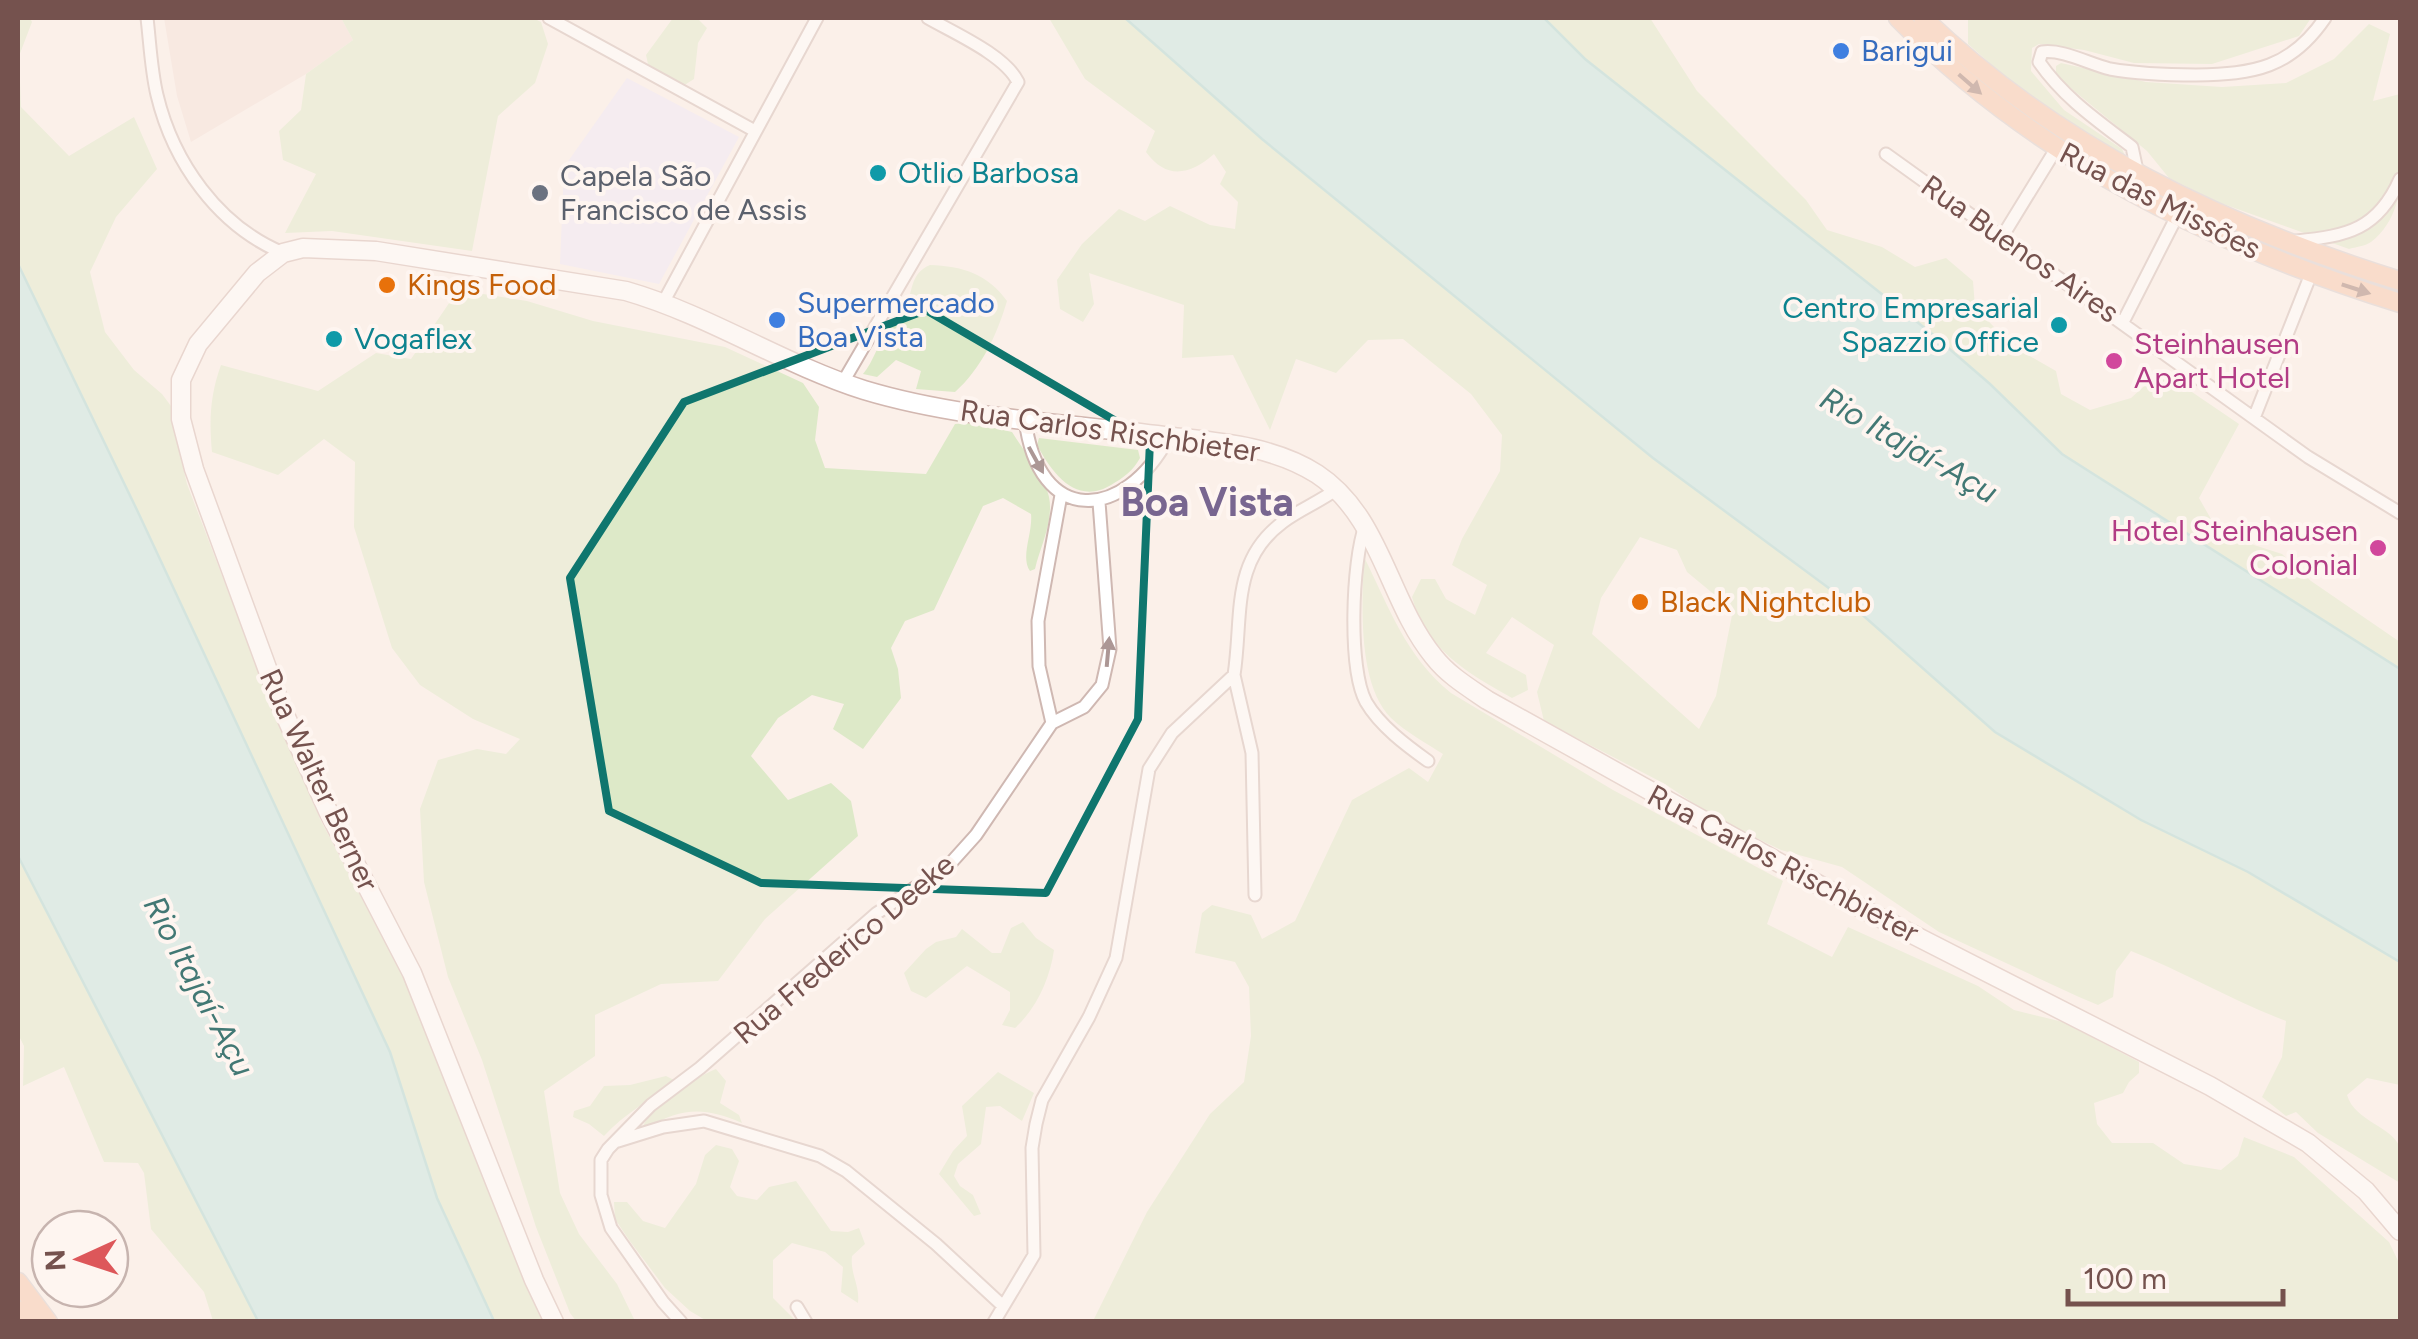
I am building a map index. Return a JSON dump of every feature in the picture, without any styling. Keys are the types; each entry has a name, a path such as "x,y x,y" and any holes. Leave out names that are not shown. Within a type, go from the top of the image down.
{"main road":[{"name":"Rua das Missões","path":"1898,18 1976,90 2056,149 2177,216 2311,274 2400,303"},
{"name":"Rua das Missões","path":"1924,18 2032,108 2138,175 2282,242 2400,281"},
{"path":"18,1282 48,1322"},
{"path":"18,1310 26,1322"}],"street":[{"path":"147,18 157,93 188,170 207,198 230,218 284,253"},
{"path":"549,18 755,130"},
{"path":"664,302 817,18"},
{"path":"843,382 1018,82 1002,62 928,18"},
{"path":"2138,175 2132,147 2073,102 2051,79 2039,62 2042,52 2052,51 2085,63 2137,73 2227,74 2276,63 2310,40 2325,18"},
{"path":"2002,237 2056,149"},
{"name":"Rua Buenos Aires","path":"1886,154 2308,457 2398,512"},
{"path":"2282,242 2318,239 2375,220 2389,205 2400,180"},
{"path":"2124,322 2177,216"},
{"name":"Rua Carlos Rischbieter","path":"284,253 302,248 376,250 587,283 664,302 843,382 919,403 1244,446 1315,473 1336,489 1365,526 1391,582 1435,659 1487,700 1857,906 2210,1086 2308,1143 2366,1191 2400,1231"},
{"name":"Rua Walter Berner","path":"284,253 257,273 235,297 198,344 181,380 182,419 194,468 281,706 328,812 412,972 554,1322"},
{"path":"2254,418 2311,274"},
{"path":"1025,419 1028,448 1040,470 1061,495 1079,502 1099,502 1157,460 1170,437"},
{"path":"1256,895 1252,752 1234,675 1247,565 1269,534 1336,489"},
{"path":"1061,495 1038,621 1038,666 1052,723 1084,706 1102,685 1108,663 1109,625 1099,502"},
{"path":"2398,512 2400,497"},
{"path":"1365,526 1358,546 1355,627 1358,669 1366,701 1409,748 1428,761"},
{"path":"994,1322 1034,1255 1032,1148 1042,1100 1090,1017 1116,958 1148,769 1172,733 1234,675"},
{"name":"Rua Frederico Deeke","path":"614,1142 651,1105 714,1056 877,913 949,865 976,835 1052,723"},
{"path":"681,1322 662,1302 611,1228 602,1195 601,1160 614,1142 704,1120 820,1156 846,1172 936,1244 1003,1306"},
{"path":"798,1308 806,1322"}],"highlighted area":[{"path":"926,310 1150,441 1138,719 1046,893 761,883 609,811 570,578 684,402"}],"shaded area":[{"path":"164,18 341,18 353,40 306,74 191,142 177,96"},
{"path":"627,78 739,137 659,284 560,264 564,167"}],"green space":[{"path":"18,18 30,18 32,22 19,56 21,107 69,156 134,117 157,169 116,217 90,272 105,332 134,370 162,394 177,414 178,446 187,484 244,633 320,819 406,982 542,1321 494,1321 492,1317 137,510 18,264"},
{"path":"341,18 533,18 541,22 548,44 535,83 498,116 472,251 332,231 285,233 316,174 283,160 279,131 301,110 306,74 353,40"},
{"path":"673,18 697,18 707,28 698,43 694,79 683,86 648,64 646,55"},
{"path":"1049,18 1125,18 1262,140 1653,458 1849,603 1995,732 2141,820 2248,872 2400,962 2400,1085 2367,1078 2347,1095 2358,1112 2396,1141 2401,1156 2400,1183 2318,1133 2296,1112 2286,1116 2262,1097 2282,1057 2286,1021 2131,951 2116,971 2113,997 2098,1005 1939,932 1842,867 1781,850 1717,819 1665,784 1544,721 1537,692 1554,645 1512,617 1486,653 1526,675 1528,690 1512,698 1450,658 1427,631 1412,597 1421,579 1435,579 1446,599 1475,615 1487,585 1452,565 1500,471 1502,435 1471,394 1403,339 1368,340 1336,373 1296,359 1270,430 1233,355 1182,358 1184,305 1089,273 1094,304 1083,322 1060,309 1057,280 1082,244 1119,209 1145,221 1170,206 1210,225 1235,229 1238,202 1220,184 1226,172 1214,154 1188,170 1162,167 1146,152 1155,131 1085,79","holes":["1640,537 1677,550 1687,572 1733,610 1716,696 1699,729 1592,634 1601,598"]},
{"path":"1544,18 1650,18 1697,91 1806,200 1827,230 1882,247 1915,267 1946,258 1973,281 1975,307 2012,346 2056,371 2061,394 2090,410 2131,398 2161,371 2239,424 2199,498 2211,519 2254,545 2282,554 2311,581 2400,642 2400,669 2062,454 1990,384 1585,59"},
{"path":"1968,18 2311,18 2299,36 2212,64 2134,63 2084,50 2039,44 2032,48 2031,71 2064,110 2122,149 2128,162 2036,104 1968,44"},
{"path":"2369,24 2390,34 2373,101 2400,94 2402,173 2394,212 2385,228 2369,243 2349,249 2215,201 2169,178 2147,151 2056,76 2056,66 2061,63 2146,82 2222,87 2286,83 2334,59"},
{"path":"930,265 973,273 1007,301 987,351 955,392 916,389 921,371 896,360 877,377 863,374 890,326 903,312 918,274"},
{"path":"458,290 527,301 593,321 725,347 803,383 819,407 815,440 825,468 926,474 955,424 972,423 1012,432 1039,473 1049,497 1046,534 1035,569 1030,571 1026,559 1031,514 1003,498 983,506 934,610 905,621 891,648 901,698 863,749 833,729 844,704 812,695 778,718 751,756 788,800 831,783 851,801 858,836 765,919 718,981 661,984 595,1015 595,1056 544,1091 560,1193 579,1234 617,1284 635,1321 576,1321 570,1313 536,1227 482,1060 448,977 424,882 420,809 438,760 477,749 506,754 520,739 473,719 420,685 392,648 354,527 355,462 324,439 278,475 212,452 211,408 221,365 318,391 376,353 411,359"},
{"path":"1039,438 1138,450 1140,458 1115,482 1087,492 1066,483 1050,466 1037,445"},
{"path":"1364,557 1410,647 1451,693 1613,790 1783,881 1767,924 1832,957 1848,927 1978,986 2014,1010 2063,1022 2139,1062 2139,1073 2123,1093 2094,1103 2097,1124 2112,1143 2153,1143 2184,1164 2221,1170 2238,1156 2244,1137 2294,1157 2389,1242 2400,1265 2400,1321 1093,1321 1147,1212 1210,1114 1244,1082 1251,1036 1249,987 1235,962 1195,953 1202,913 1212,905 1251,915 1262,939 1295,921 1352,800 1409,768 1428,782 1443,754 1391,718 1372,685 1364,642"},
{"path":"18,856 258,1321 213,1321 204,1292 151,1229 144,1173 138,1163 104,1162 64,1067 23,1086 24,1046 18,1034"},
{"path":"1023,922 1036,938 1054,950 1041,993 1015,1028 1002,1025 1010,1010 1010,992 967,966 926,998 911,991 904,973 936,942 956,937 962,929 992,953 1001,953 1011,928"},
{"path":"716,1069 726,1081 720,1103 739,1115 742,1123 694,1112 643,1126 675,1093"},
{"path":"998,1072 1034,1093 1022,1121 1000,1106 986,1107 981,1144 958,1164 954,1176 973,1195 981,1214 974,1216 939,1174 967,1136 962,1106"},
{"path":"666,1076 674,1080 604,1136 573,1117 574,1111 590,1106 604,1086 630,1085"},
{"path":"716,1145 732,1149 739,1161 730,1187 737,1196 757,1200 769,1187 796,1181 831,1231 859,1228 865,1244 852,1256 858,1303 841,1292 843,1267 825,1252 792,1243 773,1260 773,1298 796,1321 707,1321 665,1288 615,1219 614,1202 627,1202 643,1221 665,1228 696,1184 705,1155"}],"water":[{"name":"Rio Itajaí-Açu","path":"1125,18 1544,18 1585,59 1931,333 2062,454 2400,669 2400,962 2248,872 2141,820 1995,732 1849,603 1653,458 1262,139"},
{"name":"Rio Itajaí-Açu","path":"18,264 390,1052 437,1198 494,1321 258,1321 18,856"}],"place":[{"name":"Barigui","path":"1841,51"},
{"name":"Otlio Barbosa","path":"878,173"},
{"name":"Capela São Francisco de Assis","path":"540,193"},
{"name":"Kings Food","path":"387,285"},
{"name":"Supermercado Boa Vista","path":"777,320"},
{"name":"Centro Empresarial Spazzio Office","path":"2059,325"},
{"name":"Vogaflex","path":"334,339"},
{"name":"Steinhausen Apart Hotel","path":"2114,361"},
{"name":"Hotel Steinhausen Colonial","path":"2378,548"},
{"name":"Black Nightclub","path":"1640,602"}],"district":[{"name":"Boa Vista","path":"1207,502"}]}
